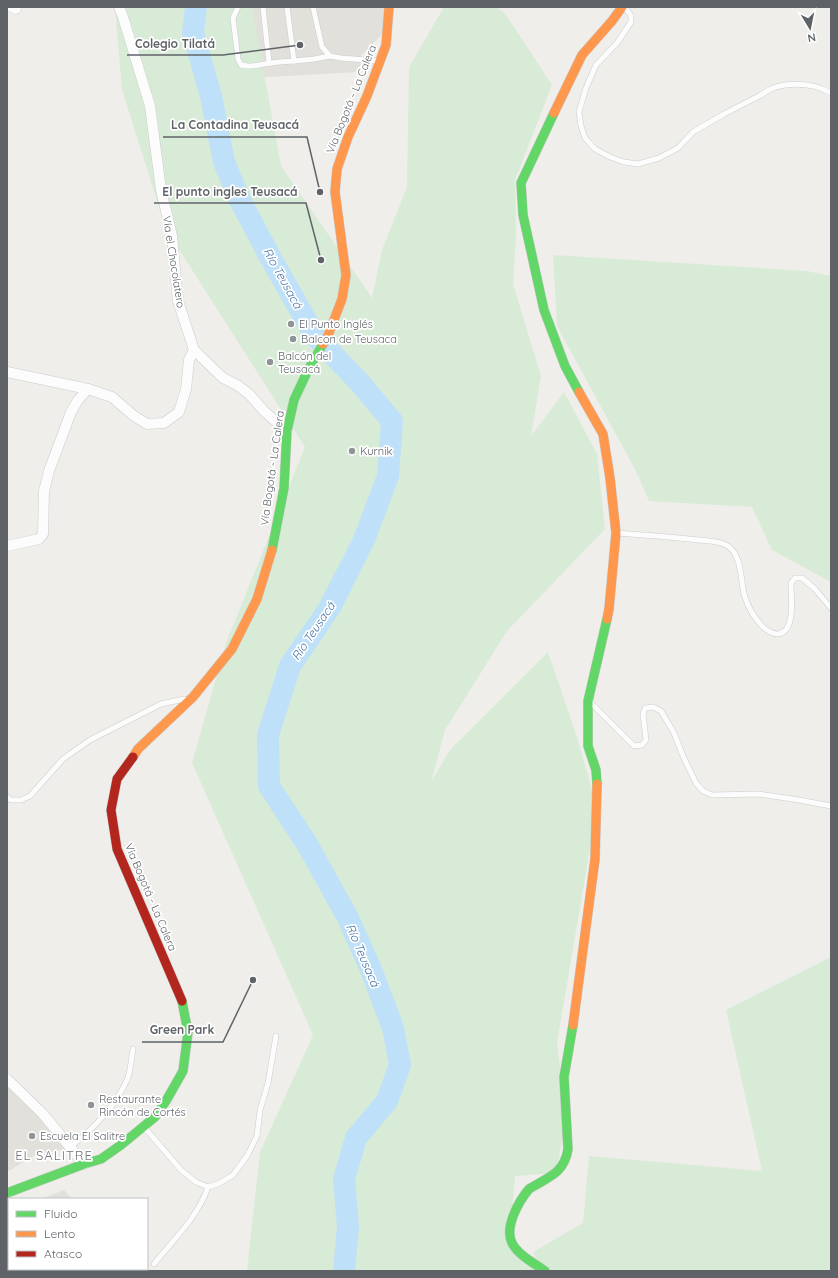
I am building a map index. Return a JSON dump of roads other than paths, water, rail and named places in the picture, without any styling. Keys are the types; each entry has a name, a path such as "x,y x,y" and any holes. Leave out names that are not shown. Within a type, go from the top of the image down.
{"main road":[{"name":"Vía Bogotá - La Calera","path":"7,1193 101,1159 144,1127 158,1112 183,1071 188,1032 183,1004 117,849 111,810 118,779 138,749 193,697 232,649 257,599 272,550 284,488 287,431 294,400 308,370 327,338 342,299 346,275 335,192 337,170 348,137 367,96 386,45 389,7"},
{"path":"545,1271 529,1260 516,1248 512,1244 509,1236 514,1213 529,1189 556,1173 563,1167 567,1159 568,1150 564,1077 574,1022 595,859 597,790 596,770 588,746 588,701 609,608 616,533 610,478 603,434 565,366 544,310 523,216 521,183 582,55 612,21 622,7"}],"street":[{"name":"Vía el Chocolatero","path":"119,7 150,106 162,190 172,236 178,301 194,350 223,378 249,394 265,412 287,431"},
{"path":"7,372 88,389 112,397 134,416 147,424 164,423 179,412 186,389 189,360 194,350"},
{"path":"7,546 39,539 43,534 44,491 49,471 71,412 78,400 88,389"},
{"path":"7,1079 43,1114 84,1164"}],"lane":[{"path":"238,7 233,18 238,59 241,65 258,66 269,63 330,56 380,62"},
{"path":"263,7 269,63"},
{"path":"287,7 294,61"},
{"path":"312,7 322,47 330,56"},
{"path":"625,7 631,16 631,22 617,43 596,65 586,88 579,112 585,138 595,149 610,157 624,162 638,164 659,158 678,148 693,132 774,88 800,84 813,85 831,93"},
{"path":"616,533 669,536 714,542 728,546 735,553 745,597 755,619 767,630 776,634 784,633 789,627 791,613 791,583 795,578 802,578 815,589 831,608"},
{"path":"7,797 12,800 21,800 30,796 63,759 90,740 160,704 193,697"},
{"path":"588,701 634,746 642,745 646,740 643,714 645,708 653,707 661,711 674,733 696,783 702,791 712,795 759,794 831,806"},
{"path":"144,1127 181,1170 196,1182 208,1187 218,1184 233,1174 247,1156 257,1136 260,1110 268,1083 276,1036"},
{"path":"70,1147 92,1128 113,1104 128,1079 133,1049"},
{"path":"154,1264 196,1213 208,1187"}],"waterway":[{"name":"Río Teusacá","path":"196,7 193,33 211,96 224,162 240,200 315,336 360,383 392,421 388,476 364,540 330,607 290,666 268,735 269,786 307,844 347,916 370,967 393,1028 400,1065 387,1101 356,1138 344,1179 348,1226 344,1271"}],"place":[{"name":"Colegio Tilatá","path":"300,45"},
{"name":"La Contadina Teusacá","path":"320,192"},
{"name":"El punto ingles Teusacá","path":"321,260"},
{"name":"El Punto Inglés","path":"291,324"},
{"name":"Balcon de Teusaca","path":"293,339"},
{"name":"Balcón del Teusacá","path":"270,362"},
{"name":"Kurnik","path":"352,451"},
{"name":"Green Park","path":"253,980"},
{"name":"Restaurante Rincón de Cortés","path":"91,1105"},
{"name":"Escuela El Salitre","path":"32,1136"}],"district":[{"name":"EL SALITRE","path":"54,1155"}]}
